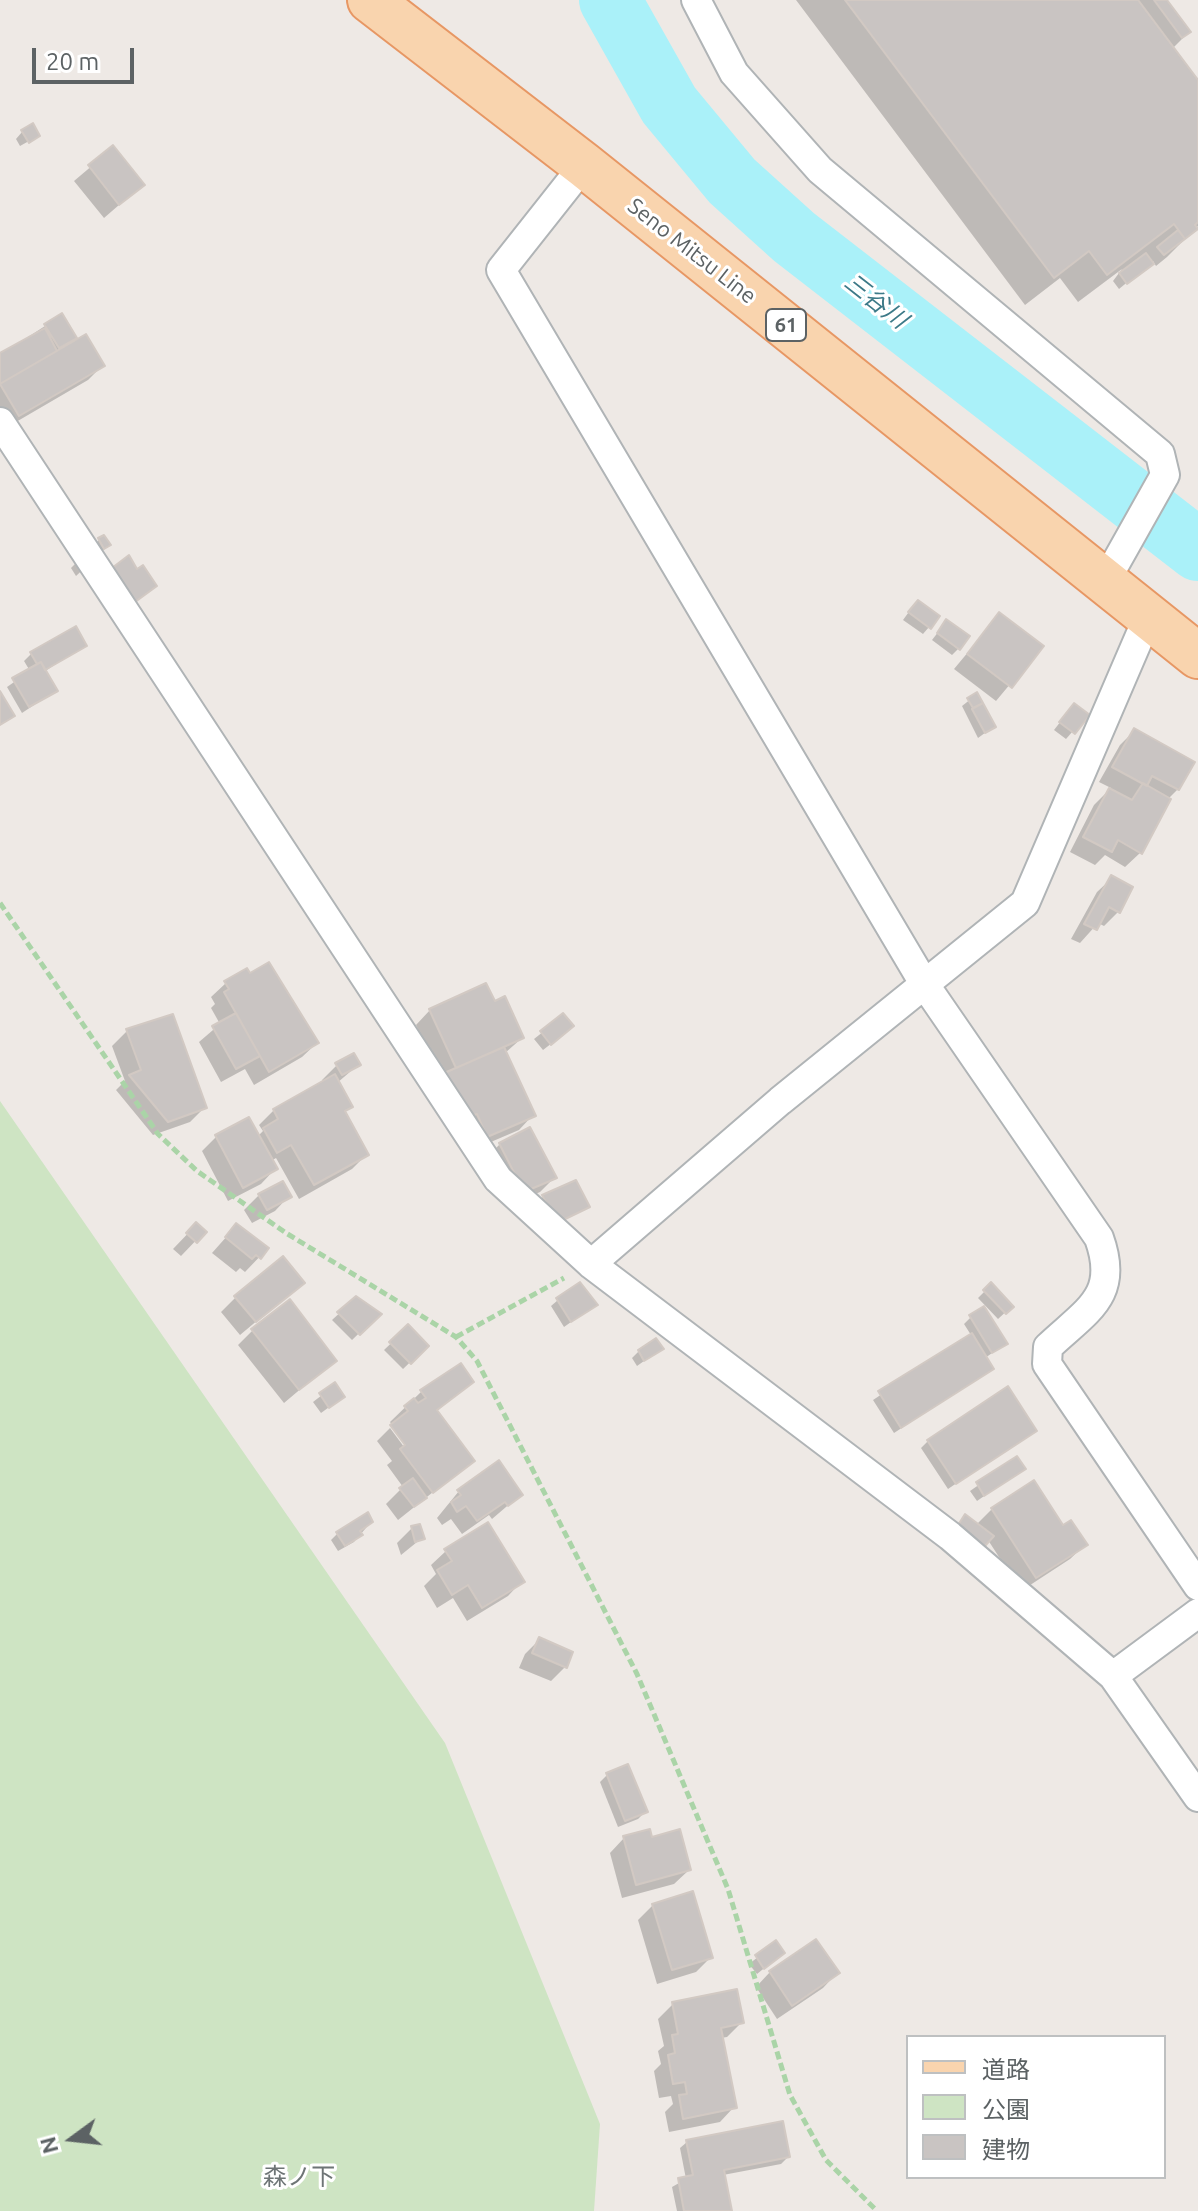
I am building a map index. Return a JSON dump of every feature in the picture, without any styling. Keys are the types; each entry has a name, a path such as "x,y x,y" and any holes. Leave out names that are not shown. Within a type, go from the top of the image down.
{"main road":[{"name":"Seno Mitsu Line","path":"370,0 584,165 1198,656"}],"street":[{"path":"696,0 734,73 820,170 1160,454 1165,475 1106,580"},
{"path":"584,165 501,270 925,985 1099,1238 1108,1264 1100,1298 1048,1347 1047,1364 1198,1586"},
{"path":"0,422 498,1179 591,1264 950,1536 1113,1676 1198,1797"},
{"path":"591,1264 780,1101 1025,903 1148,617"},
{"path":"1113,1676 1198,1613"}],"path":[{"path":"0,903 158,1134 197,1171 286,1233 456,1337 477,1361 501,1401 535,1478 637,1674 728,1889 790,2095 826,2160 877,2211"},
{"path":"456,1337 591,1264"}],"green space":[{"path":"0,1101 445,1743 600,2124 594,2211 0,2211"}],"building":[{"path":"845,0 1138,0 1198,80 1198,222 1195,225 1198,229 1185,239 1174,224 1107,275 1089,251 1054,278"},
{"path":"1154,0 1167,0 1191,32 1182,38"},
{"path":"33,123 40,136 29,143 21,130"},
{"path":"113,145 145,185 119,205 88,165"},
{"path":"1178,230 1185,239 1164,255 1157,247"},
{"path":"1146,253 1154,264 1127,284 1119,273"},
{"path":"62,313 77,338 59,348 44,324"},
{"path":"45,328 57,351 0,384 0,353"},
{"path":"86,334 105,366 19,416 0,384"},
{"path":"104,535 111,545 104,549 98,538"},
{"path":"129,555 137,569 143,565 157,586 131,605 108,571"},
{"path":"918,600 940,616 931,629 908,612"},
{"path":"999,612 1044,646 1012,688 967,654"},
{"path":"946,619 970,636 960,650 937,633"},
{"path":"76,626 87,646 45,670 41,662 37,664 30,652"},
{"path":"41,662 58,691 29,707 12,678"},
{"path":"0,691 15,716 0,725"},
{"path":"977,692 983,703 973,708 967,698"},
{"path":"983,703 996,727 985,733 972,709"},
{"path":"1074,703 1090,715 1075,734 1059,722"},
{"path":"1134,728 1195,762 1179,790 1152,776 1147,786 1112,767"},
{"path":"1143,783 1171,799 1142,854 1118,840 1112,852 1083,837 1109,788 1132,800"},
{"path":"1111,875 1133,887 1120,913 1109,907 1097,930 1084,924"},
{"path":"269,962 319,1043 269,1072 224,992 229,989 224,981 247,968 250,973"},
{"path":"486,983 495,1001 505,996 524,1038 456,1068 429,1009"},
{"path":"236,1013 260,1056 236,1069 212,1026"},
{"path":"563,1013 574,1026 551,1045 540,1031"},
{"path":"173,1014 207,1108 168,1122 129,1075 141,1070 126,1029"},
{"path":"504,1047 536,1116 487,1137 477,1114 467,1118 442,1074"},
{"path":"354,1053 361,1065 342,1075 335,1063"},
{"path":"335,1074 353,1107 345,1111 369,1155 314,1185 291,1145 277,1153 263,1128 278,1119 273,1109"},
{"path":"249,1117 278,1169 243,1188 215,1135"},
{"path":"530,1127 557,1178 524,1192 499,1143"},
{"path":"576,1180 590,1207 557,1223 542,1195"},
{"path":"283,1181 292,1197 267,1210 258,1194"},
{"path":"196,1222 207,1232 197,1243 186,1233"},
{"path":"236,1223 269,1248 261,1259 256,1255 252,1259 225,1237"},
{"path":"283,1256 305,1283 256,1322 234,1296"},
{"path":"580,1282 598,1305 571,1322 556,1298"},
{"path":"991,1282 1014,1307 1006,1314 983,1290"},
{"path":"356,1296 382,1314 360,1335 337,1312"},
{"path":"290,1299 337,1361 299,1390 251,1329"},
{"path":"984,1306 1008,1344 992,1353 969,1315"},
{"path":"408,1324 429,1346 411,1364 389,1342"},
{"path":"972,1333 994,1369 901,1428 878,1391"},
{"path":"656,1338 664,1349 644,1361 638,1350"},
{"path":"461,1363 474,1382 437,1410 475,1461 433,1493 400,1449 405,1445 390,1425 408,1411 404,1406 414,1398 418,1403 426,1398 420,1390"},
{"path":"335,1382 345,1397 329,1408 319,1393"},
{"path":"1008,1386 1037,1431 956,1484 927,1440"},
{"path":"1017,1456 1026,1469 984,1496 976,1482"},
{"path":"499,1460 523,1495 508,1506 505,1502 477,1521 466,1506 457,1512 451,1502 461,1495 457,1490"},
{"path":"413,1478 427,1498 414,1507 399,1488"},
{"path":"1034,1480 1063,1525 1071,1520 1088,1545 1036,1578 991,1508"},
{"path":"368,1512 373,1522 360,1531 363,1535 345,1546 336,1532"},
{"path":"965,1514 994,1536 985,1546 958,1525"},
{"path":"488,1522 525,1582 482,1608 468,1585 452,1595 437,1570 452,1561 444,1549"},
{"path":"420,1524 425,1539 415,1542 411,1526"},
{"path":"539,1637 573,1652 567,1668 532,1653"},
{"path":"628,1764 648,1812 625,1821 606,1773"},
{"path":"650,1829 652,1837 680,1829 691,1870 636,1885 623,1836"},
{"path":"693,1891 713,1958 672,1970 652,1904"},
{"path":"816,1939 840,1973 792,2006 769,1971"},
{"path":"776,1940 785,1953 764,1969 755,1955"},
{"path":"737,1989 744,2023 721,2028 737,2108 683,2119 679,2095 687,2094 685,2082 673,2084 668,2055 675,2053 672,2035 678,2034 672,2002"},
{"path":"783,2121 790,2157 724,2170 732,2211 684,2211 678,2178 693,2175 686,2140"}],"waterway":[{"name":"三谷川","path":"610,0 669,105 732,181 794,237 1198,550"}],"district":[{"name":"森ノ下","path":"299,2177"}]}
